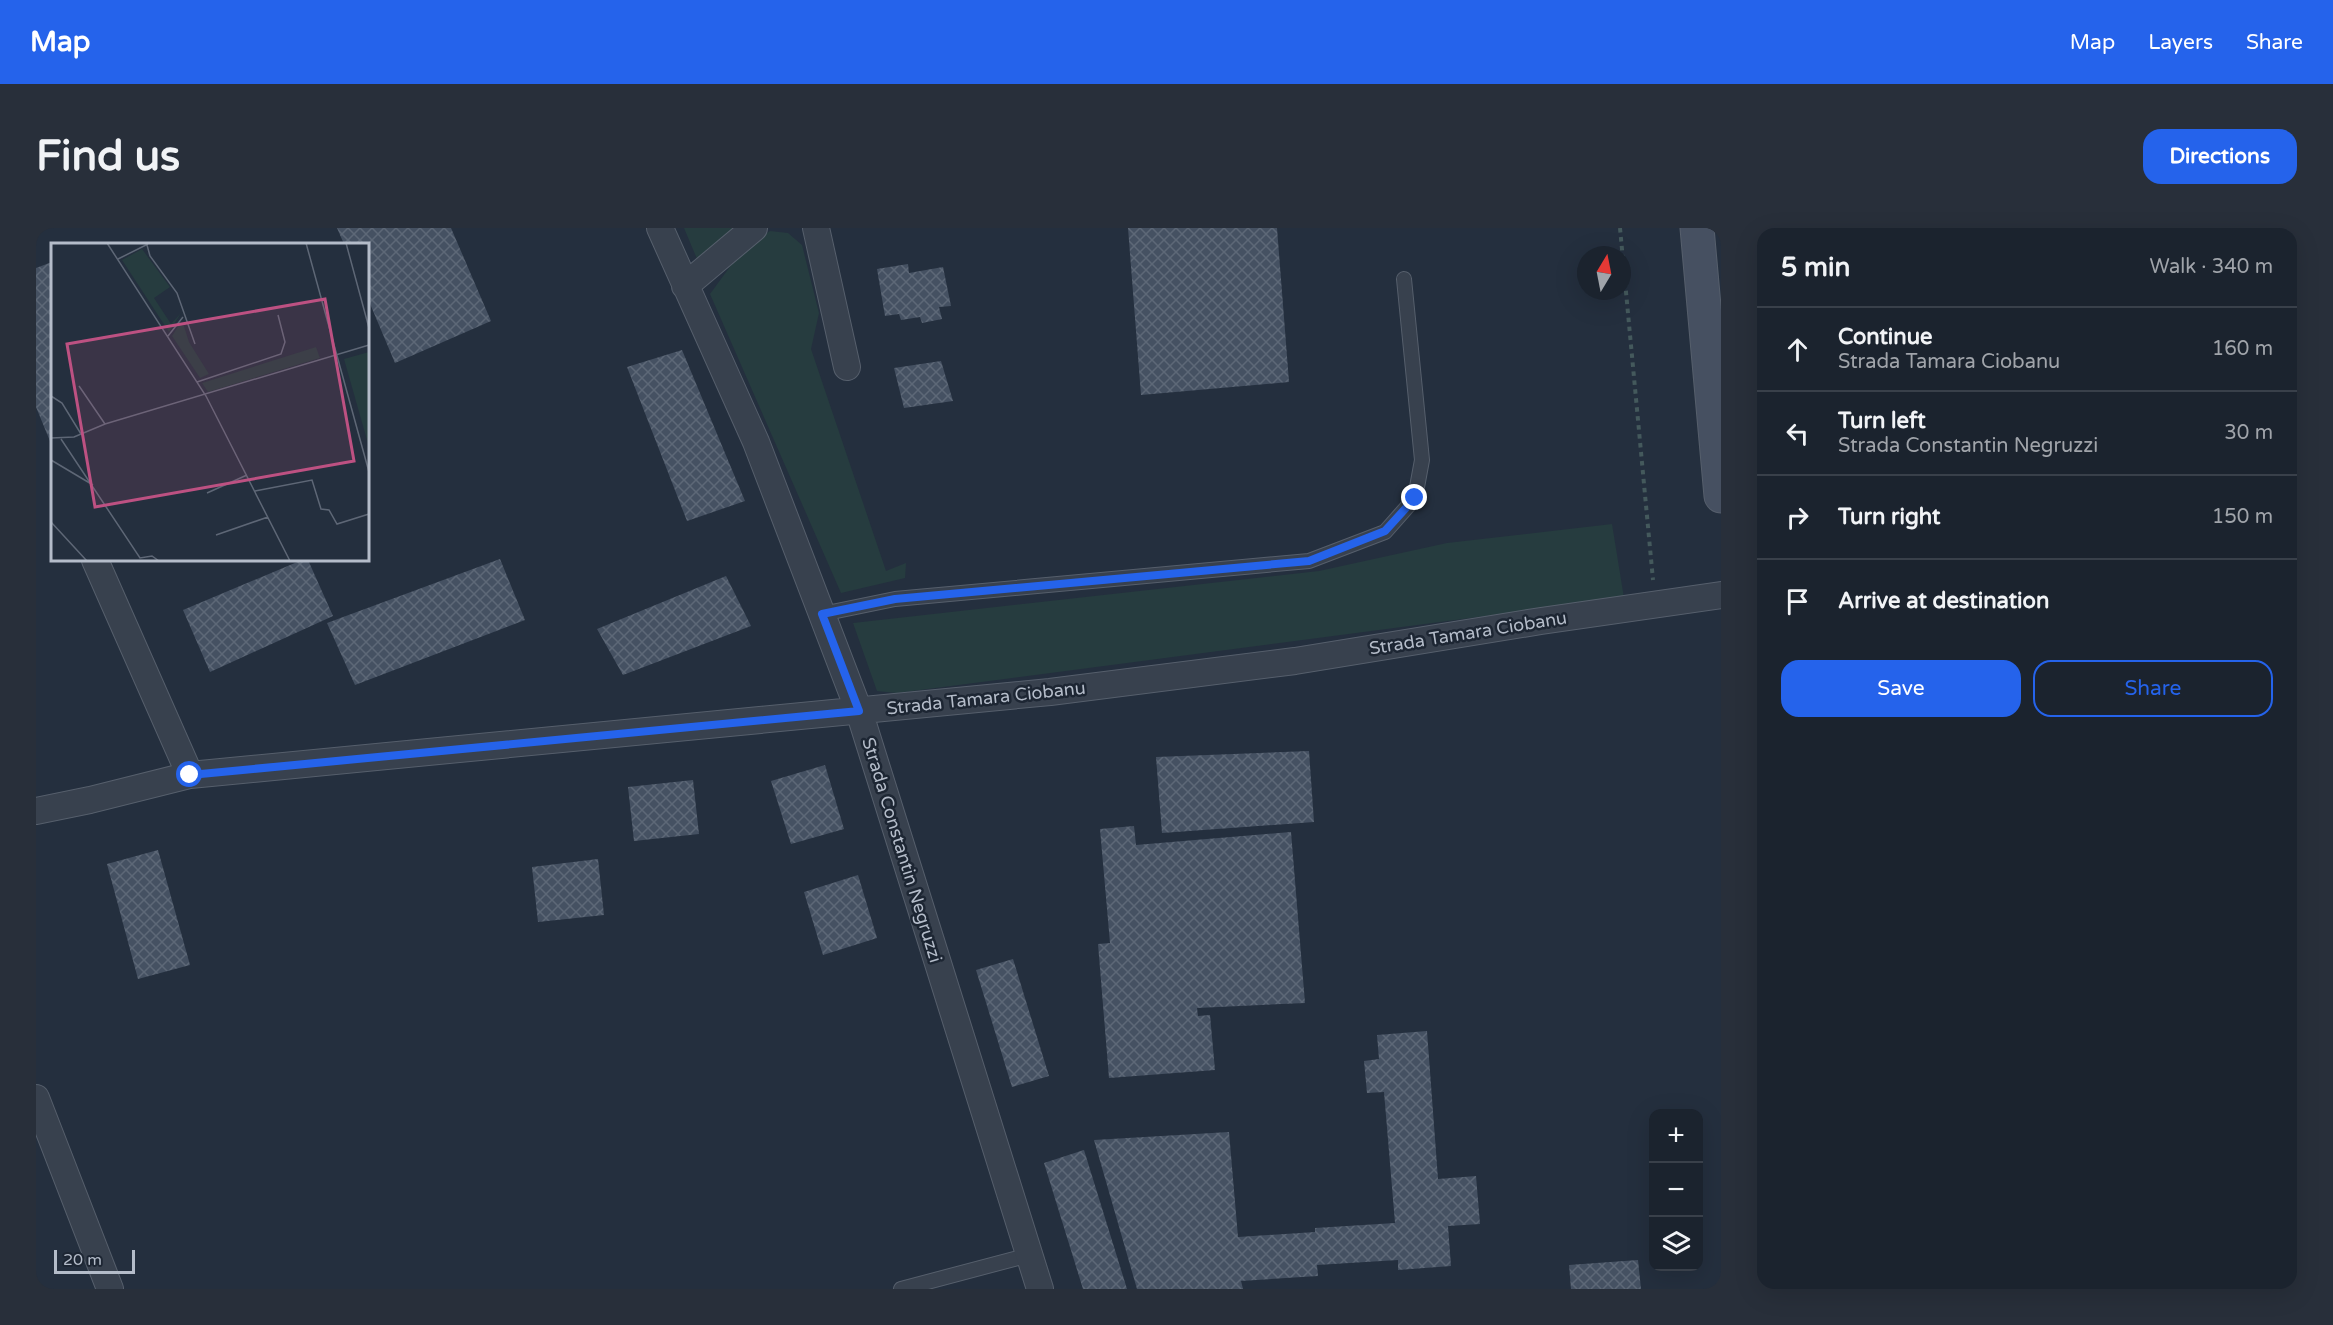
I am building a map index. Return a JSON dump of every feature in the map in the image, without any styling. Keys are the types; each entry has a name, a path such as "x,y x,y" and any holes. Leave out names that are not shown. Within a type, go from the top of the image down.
{"main road":[{"path":"1697,228 1721,496"}],"street":[{"name":"Strada Constantin Negruzzi","path":"660,228 756,442 859,711 1040,1289"},
{"path":"685,286 754,228"},
{"path":"816,228 847,367"},
{"path":"95,561 190,775"},
{"name":"Strada Tamara Ciobanu","path":"36,811 190,775 1050,692 1272,664 1721,595"},
{"path":"36,1098 110,1289"},
{"path":"36,1138 62,1166"}],"lane":[{"path":"822,614 895,599 1309,561 1385,531 1415,498 1422,460 1404,279"},
{"path":"901,1289 1029,1255"}],"path":[{"path":"1620,228 1656,605"}],"green space":[{"path":"684,228 739,228 700,266"},
{"path":"770,231 788,233 802,245 819,313 811,349 886,571 906,563 905,578 841,593 710,294 740,253"},
{"path":"1612,524 1624,598 897,693 877,691 853,623 1319,571 1447,543"}],"building":[{"path":"337,228 451,228 491,321 395,363 369,301 369,243 344,243"},
{"path":"1128,228 1277,228 1289,382 1141,395"},
{"path":"51,262 51,444 36,407 36,268"},
{"path":"908,264 909,273 943,267 951,306 939,307 942,319 922,323 920,317 901,320 899,314 885,316 877,269"},
{"path":"682,350 745,501 687,521 627,367"},
{"path":"941,361 953,401 904,408 894,368"},
{"path":"500,559 525,620 355,685 327,623"},
{"path":"300,561 308,561 333,616 210,672 183,610"},
{"path":"726,576 751,626 623,675 597,629"},
{"path":"1309,751 1314,822 1162,833 1156,757"},
{"path":"825,765 844,829 791,844 771,781"},
{"path":"693,780 699,834 634,841 628,787"},
{"path":"1134,826 1136,845 1291,832 1305,1003 1197,1008 1198,1016 1210,1015 1215,1070 1109,1078 1098,944 1110,943 1100,829"},
{"path":"158,850 190,965 138,979 107,864"},
{"path":"598,859 604,915 538,922 532,867"},
{"path":"858,875 877,938 823,955 804,892"},
{"path":"1013,959 1049,1076 1012,1087 976,970"},
{"path":"1427,1031 1438,1179 1476,1176 1480,1224 1448,1226 1451,1266 1398,1270 1398,1260 1317,1265 1318,1276 1241,1281 1243,1289 1137,1289 1094,1140 1229,1132 1238,1237 1315,1232 1315,1228 1395,1223 1384,1092 1367,1093 1364,1061 1379,1059 1377,1035"},
{"path":"1084,1150 1127,1289 1083,1289 1044,1163"},
{"path":"1638,1260 1641,1289 1571,1289 1569,1265"}],"route":[{"path":"190,775 859,711 822,614 895,599 1309,561 1385,531 1415,498"}]}
